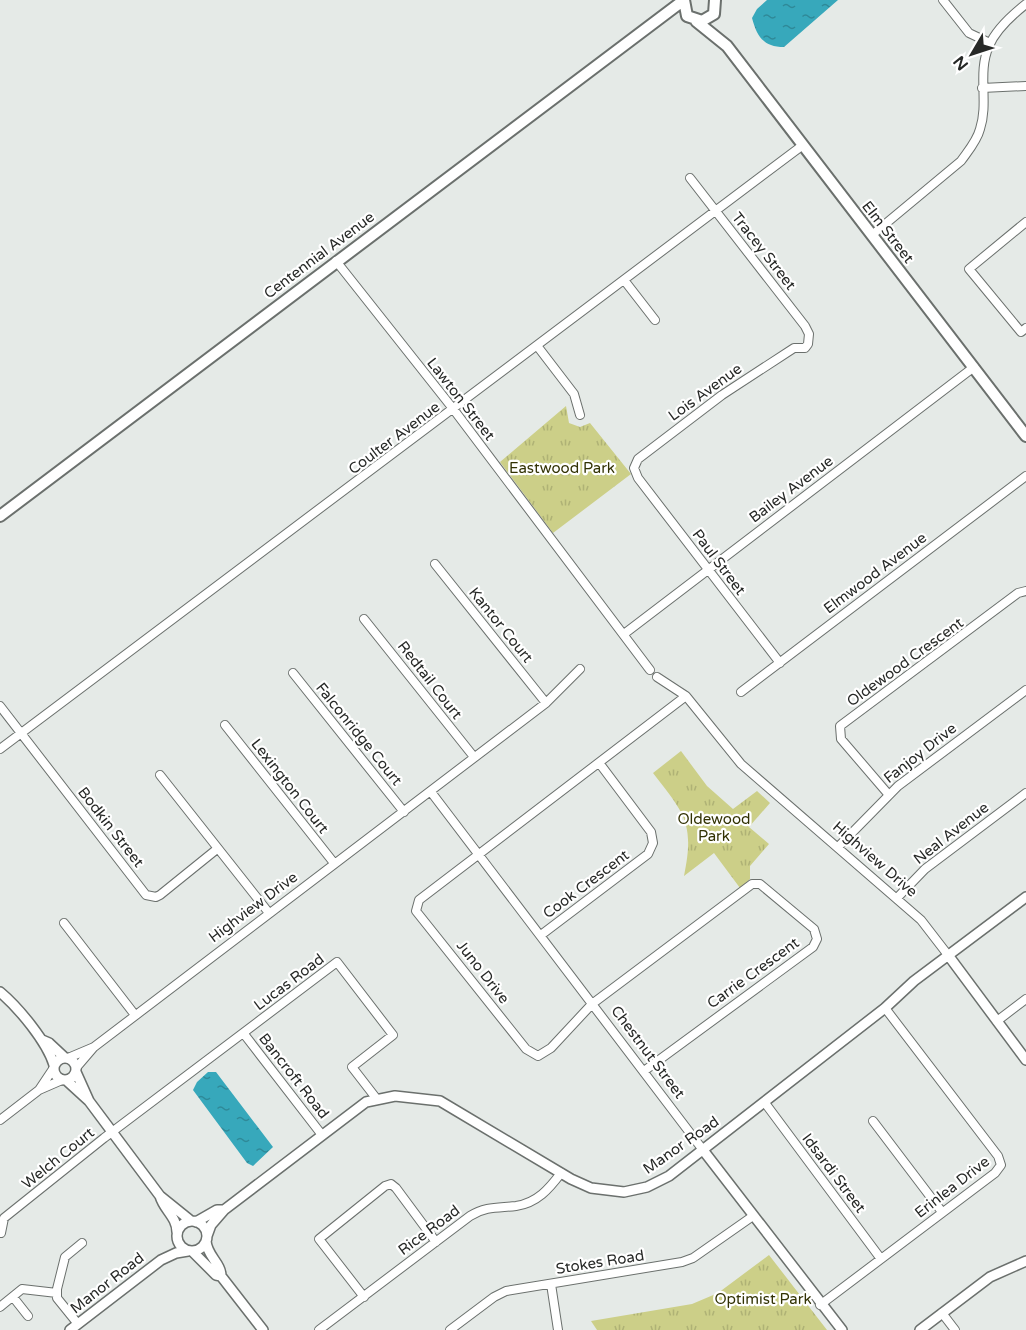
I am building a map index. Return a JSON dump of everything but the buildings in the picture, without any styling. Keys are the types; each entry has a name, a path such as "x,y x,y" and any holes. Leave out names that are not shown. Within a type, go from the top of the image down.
{"main road":[{"path":"684,0 692,18 727,46"},
{"name":"Centennial Avenue","path":"0,516 684,0"},
{"path":"658,20 678,15 707,20 715,8 727,0"},
{"path":"715,8 716,25 727,46"},
{"name":"Elm Street","path":"727,46 1026,436"}],"street":[{"path":"942,0 969,33 990,43"},
{"path":"872,235 961,161 972,146 983,118 984,57 990,43 1009,18 1026,4"},
{"path":"982,88 1026,86"},
{"name":"Coulter Avenue","path":"0,749 538,347 802,145"},
{"name":"Tracey Street","path":"690,178 805,326 808,345"},
{"path":"1026,222 969,269 1021,332 1026,328"},
{"name":"Lawton Street","path":"336,261 454,410 650,670"},
{"path":"624,280 655,320"},
{"name":"Lois Avenue","path":"638,478 634,468 638,459 722,395 794,348 805,348 808,345"},
{"path":"538,347 574,394 580,415"},
{"name":"Bailey Avenue","path":"624,634 974,367"},
{"name":"Elmwood Avenue","path":"741,692 1026,476"},
{"name":"Paul Street","path":"638,478 780,663"},
{"name":"Kantor Court","path":"435,564 546,703"},
{"name":"Oldewood Crescent","path":"889,795 841,739 840,726 1017,593 1026,591"},
{"name":"Redtail Court","path":"364,619 474,757"},
{"path":"431,792 546,703 580,669"},
{"name":"Falconridge Court","path":"293,673 404,812"},
{"name":"Highview Drive","path":"657,677 686,696 741,764 921,920 1026,1060"},
{"name":"Fanjoy Drive","path":"838,847 889,795 1026,690"},
{"path":"479,855 686,696"},
{"name":"Bodkin Street","path":"0,706 146,895 156,897 160,895 217,849"},
{"name":"Lexington Court","path":"225,725 334,863"},
{"name":"Cook Crescent","path":"541,935 648,854 653,843 651,832 600,764"},
{"path":"160,775 269,913"},
{"name":"Highview Drive","path":"76,1070 94,1047 334,863 431,792"},
{"name":"Chestnut Street","path":"431,792 820,1305 842,1330"},
{"name":"Neal Avenue","path":"897,898 925,869 1026,793"},
{"name":"Juno Drive","path":"479,855 417,901 416,911 531,1053 538,1056 545,1053 592,1004"},
{"name":"Carrie Crescent","path":"592,1004 752,884 760,884 814,929 818,939 813,947 644,1071"},
{"name":"Manor Road","path":"194,1222 217,1210 224,1210 366,1102 376,1098 395,1096 440,1101 561,1173 591,1188 612,1192 635,1190 669,1176 885,1008 914,981 1026,897"},
{"path":"64,923 135,1016"},
{"name":"Lucas Road","path":"112,1132 337,962 393,1035 352,1067 376,1098"},
{"path":"0,992 18,1009 42,1040 56,1076 89,1101 160,1196 204,1227 208,1253 221,1270 221,1276"},
{"path":"997,1020 1026,999"},
{"name":"Erinlea Drive","path":"820,1305 995,1173 1001,1165 1000,1160 885,1008"},
{"name":"Bancroft Road","path":"244,1034 322,1135"},
{"path":"42,1040 74,1062 89,1101"},
{"name":"Highview Drive","path":"66,1058 94,1047"},
{"path":"39,1090 54,1067 66,1058"},
{"path":"0,1120 39,1090 72,1078 76,1070"},
{"name":"Idsardi Street","path":"765,1103 881,1259"},
{"path":"873,1121 942,1212"},
{"name":"Welch Court","path":"1,1233 4,1218 112,1132"},
{"name":"Rice Road","path":"320,1330 478,1211 495,1206 516,1206 536,1199 548,1190 561,1173"},
{"path":"364,1297 319,1239 385,1186 391,1184 396,1188 436,1242"},
{"path":"160,1196 176,1221 180,1246 190,1251 216,1275 221,1276 263,1330"},
{"path":"190,1251 200,1248 212,1225 224,1210"},
{"name":"Stokes Road","path":"451,1330 499,1293 682,1262 705,1251 753,1216"},
{"path":"177,1235 183,1224 194,1222"},
{"name":"Manor Road","path":"162,1260 177,1235"},
{"path":"74,1327 57,1293 65,1257 82,1243"},
{"name":"Manor Road","path":"74,1327 162,1260 176,1252 190,1251"},
{"path":"920,1330 994,1274 1026,1261"},
{"path":"550,1284 558,1330"},
{"path":"0,1307 22,1289 30,1288 57,1293"},
{"path":"14,1297 28,1316"},
{"path":"942,1313 955,1330"}],"green space":[{"name":"Eastwood Park","path":"566,406 569,423 580,427 590,423 631,474 553,533 500,462"},
{"name":"Oldewood Park","path":"681,751 707,786 733,809 757,791 770,803 749,827 769,844 750,866 750,879 740,888 714,853 684,876 688,843 684,820 679,809 653,773"},
{"name":"Optimist Park","path":"769,1255 827,1330 597,1330 591,1321 692,1304 718,1293"}],"water":[{"path":"767,0 838,0 784,47 777,47 762,40 752,18 757,9"},
{"path":"208,1072 216,1072 273,1147 253,1166 247,1163 193,1090 197,1082"}]}
